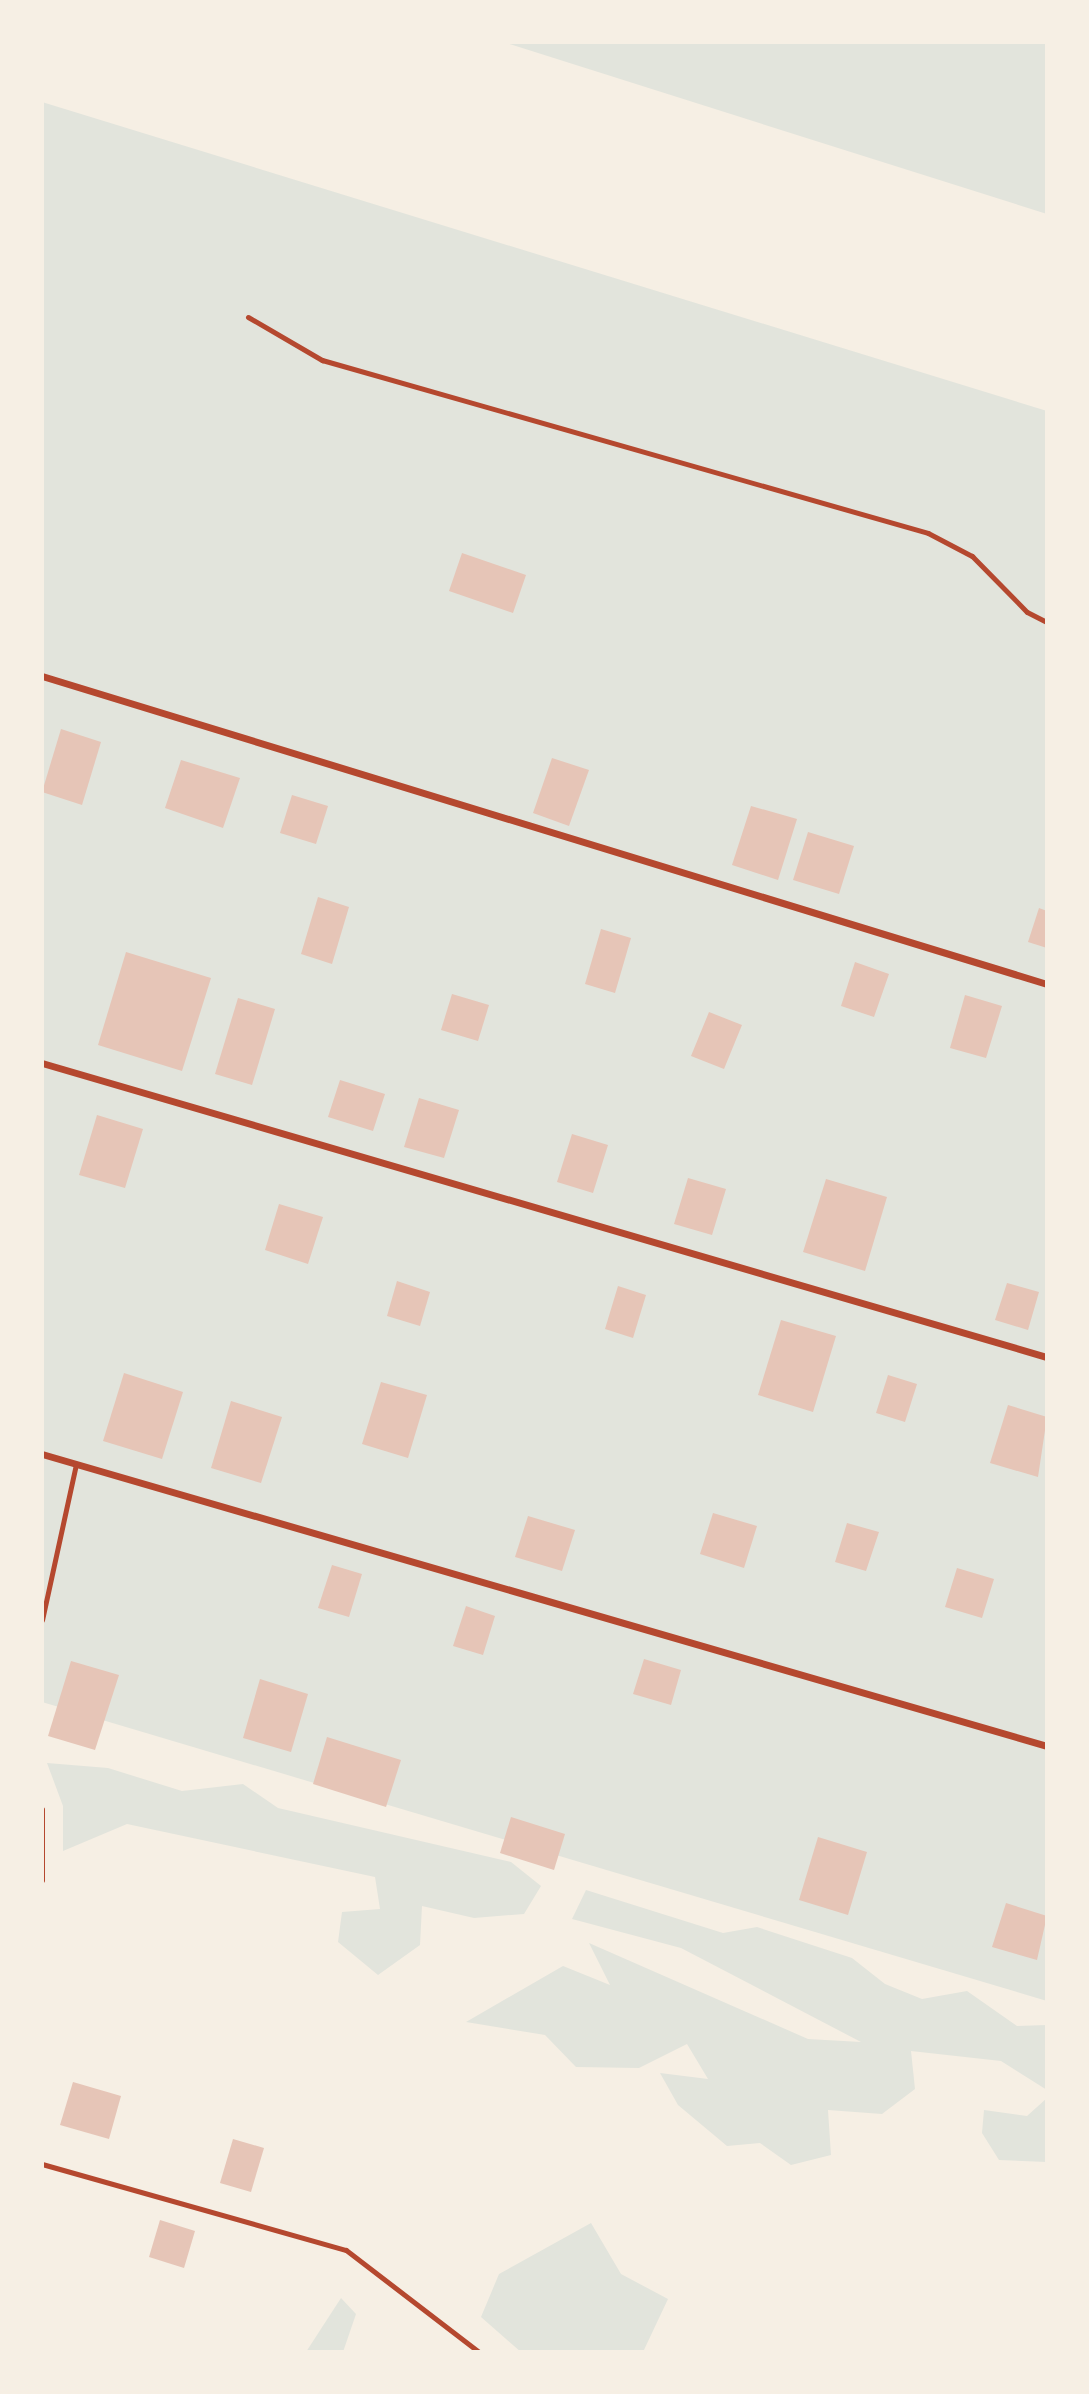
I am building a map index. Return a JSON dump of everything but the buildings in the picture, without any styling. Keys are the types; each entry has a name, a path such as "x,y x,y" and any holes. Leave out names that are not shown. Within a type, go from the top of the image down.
{"street":[{"path":"42,676 1047,984"},
{"path":"42,1063 1047,1357"},
{"path":"42,1454 1047,1746"}],"lane":[{"path":"248,317 322,360 928,533 972,556 1027,612 1047,622"},
{"path":"42,1620 76,1464"},
{"path":"42,1809 42,1880"},
{"path":"42,2164 346,2250 479,2352"}],"shaded area":[{"path":"503,42 1047,42 1047,214"},
{"path":"42,102 1047,411 1047,2001 42,1702"},
{"path":"47,1763 108,1768 182,1791 243,1784 278,1808 511,1862 541,1886 524,1914 474,1918 422,1906 420,1945 378,1975 338,1942 342,1912 380,1909 375,1877 127,1824 63,1851 63,1806"},
{"path":"586,1890 723,1933 757,1927 852,1958 885,1984 922,1999 967,1991 1017,2026 1047,2025 1047,2090 1001,2061 911,2051 915,2089 882,2114 828,2110 831,2155 791,2165 760,2143 727,2146 678,2105 660,2073 708,2079 687,2044 639,2068 576,2067 545,2035 466,2022 563,1966 610,1985 589,1943 808,2039 861,2042 681,1948 572,1919"},
{"path":"1047,2098 1047,2162 999,2160 982,2133 984,2110 1027,2116"},
{"path":"591,2223 621,2274 668,2299 643,2352 521,2352 481,2317 499,2274"},
{"path":"341,2298 356,2314 343,2352 306,2352"}]}
